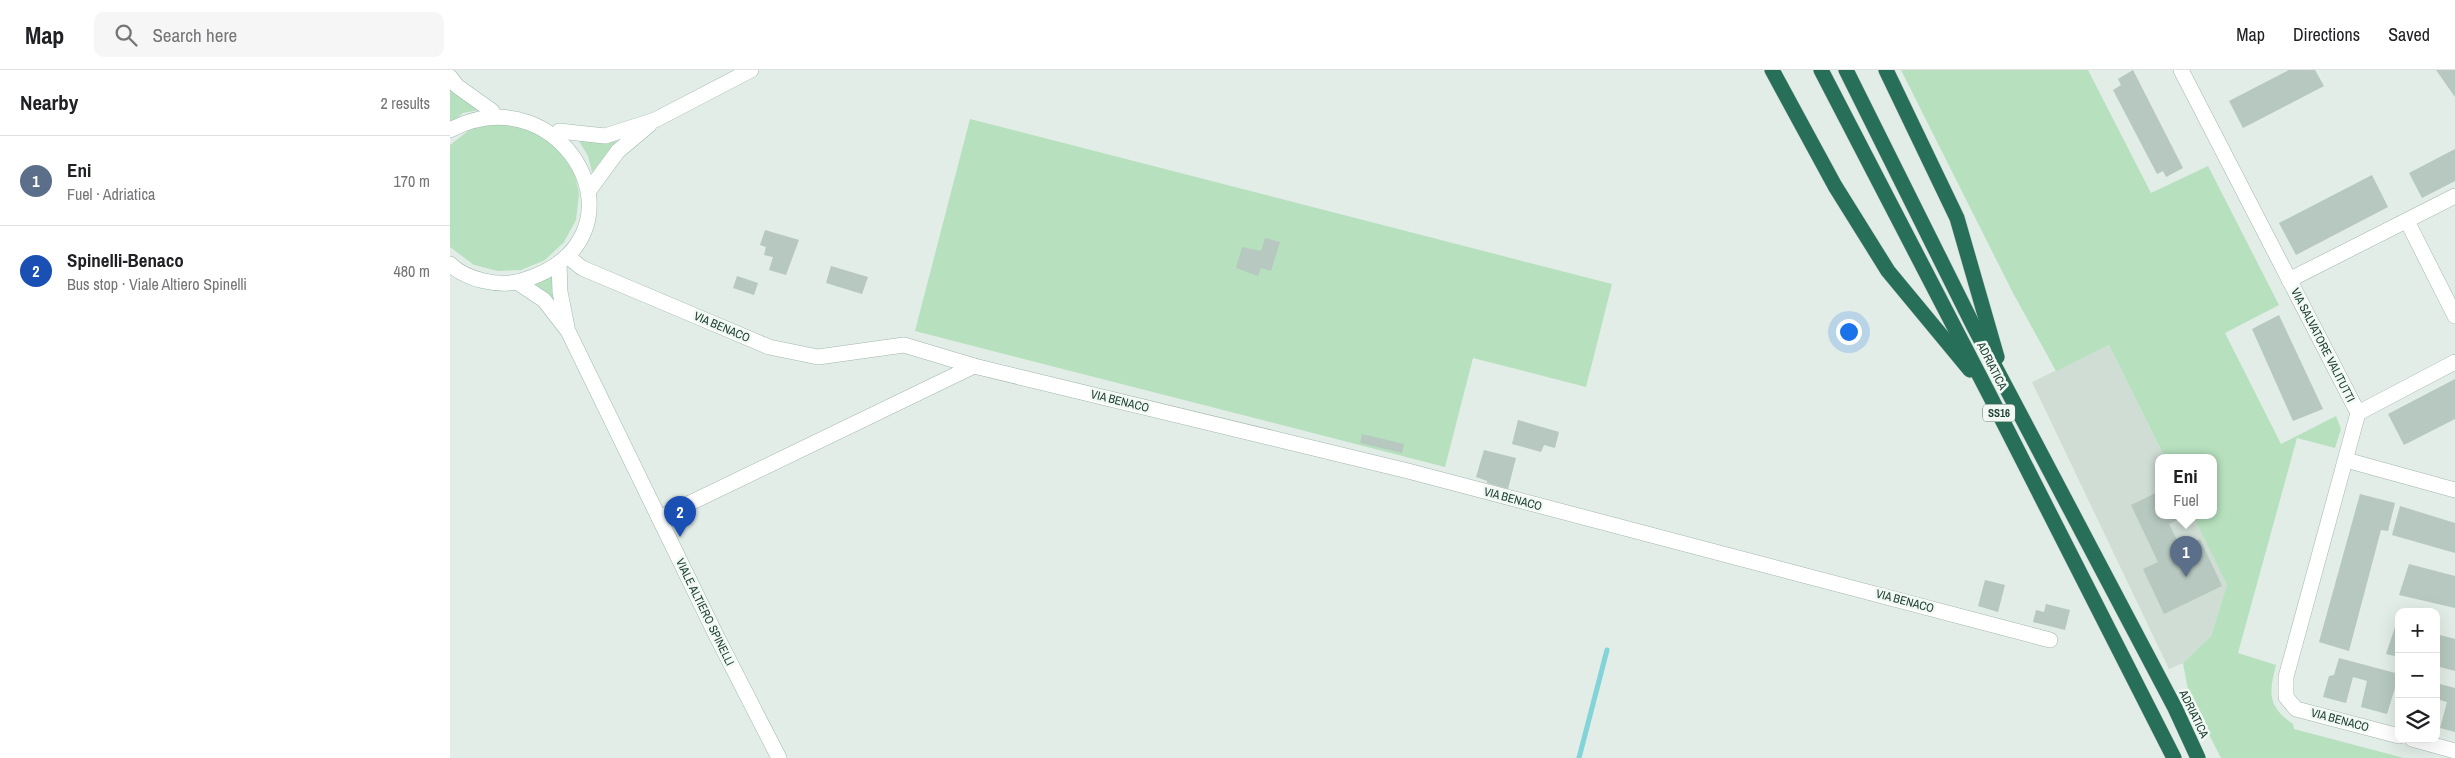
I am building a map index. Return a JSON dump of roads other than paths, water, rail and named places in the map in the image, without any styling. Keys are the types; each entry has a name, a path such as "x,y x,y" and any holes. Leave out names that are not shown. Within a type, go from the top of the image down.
{"highway":[{"name":"SS16","path":"1772,70 1835,186 1888,271 1989,394"},
{"name":"ADRIATICA","path":"1820,70 1989,394 2174,758"},
{"name":"ADRIATICA","path":"1846,70 2006,387 2170,699 2198,758"},
{"name":"SS16","path":"1886,70 1957,218 2006,387"}],"street":[{"path":"559,131 605,136 655,120 751,70"},
{"name":"VIA SALVATORE VALITUTTI","path":"2181,70 2358,413 2286,677 2286,697"},
{"path":"450,77 457,86 492,112"},
{"path":"450,130 464,120 492,112 513,111 539,118 559,131 580,158 590,189 589,212 580,237 563,259 540,275 517,282 496,283 476,279 450,264"},
{"path":"590,189 618,151 655,120"},
{"path":"2289,280 2455,196"},
{"path":"2408,221 2455,316"},
{"name":"VIALE ALTIERO SPINELLI","path":"563,259 560,292 568,331"},
{"name":"VIA BENACO","path":"563,259 769,346 818,357 904,345 974,366 1408,471 2050,640"},
{"name":"VIALE ALTIERO SPINELLI","path":"517,282 544,300 568,331 779,758"},
{"path":"2358,413 2455,362"},
{"path":"659,518 974,366"},
{"path":"2346,460 2455,490"},
{"name":"VIA BENACO","path":"2286,697 2296,708 2395,735"},
{"path":"2426,743 2455,751"}],"waterway":[{"path":"1579,758 1607,650"}],"place":[{"name":"Spinelli-Benaco","path":"680,537"},
{"name":"Eni","path":"2186,577"}]}
